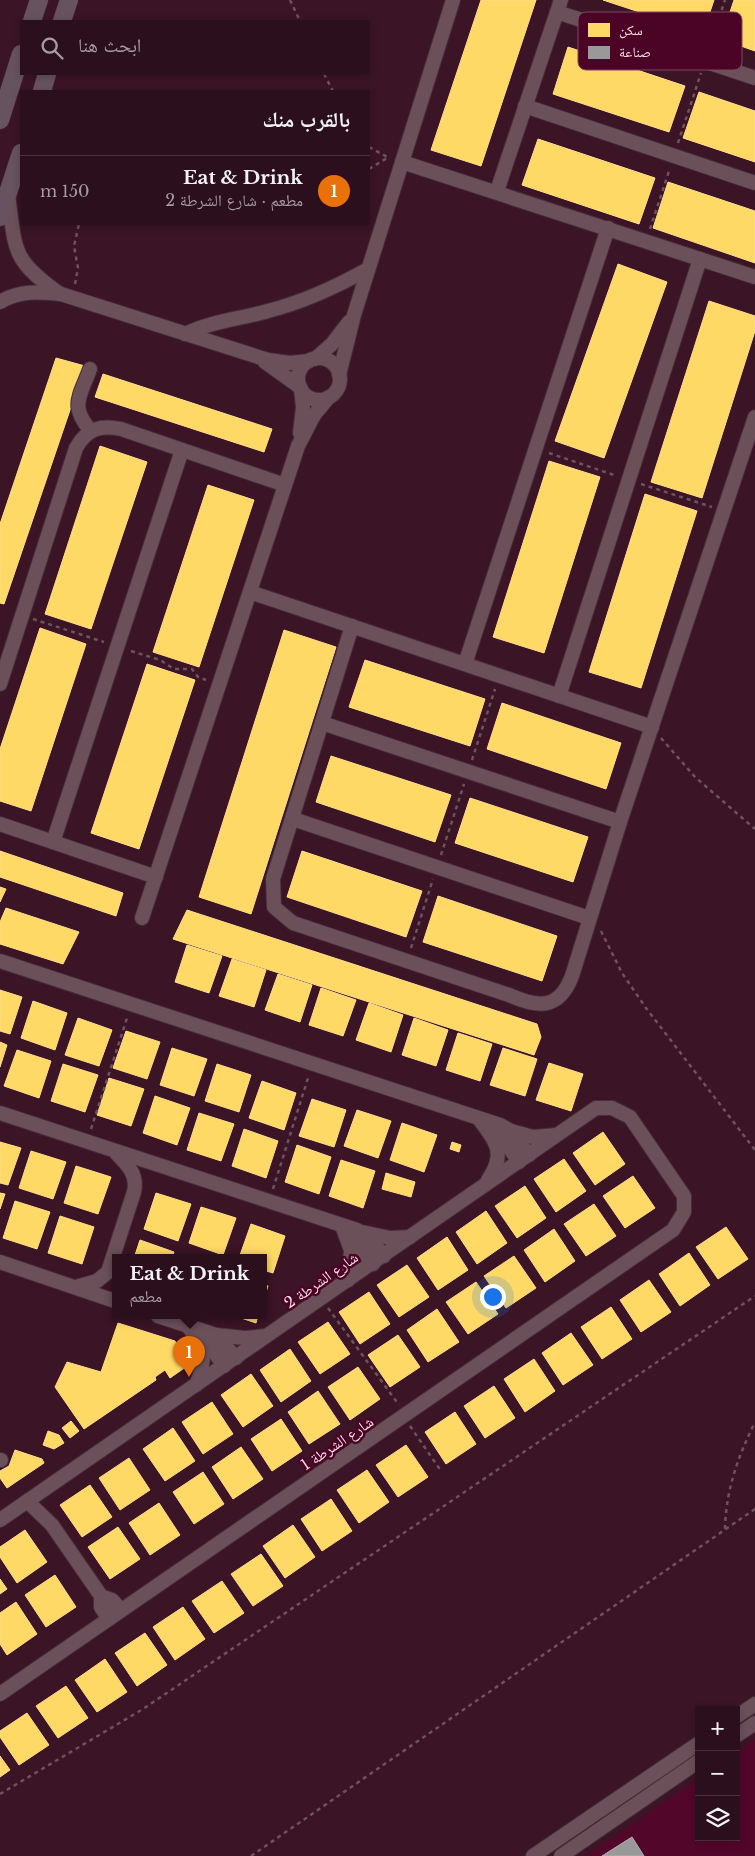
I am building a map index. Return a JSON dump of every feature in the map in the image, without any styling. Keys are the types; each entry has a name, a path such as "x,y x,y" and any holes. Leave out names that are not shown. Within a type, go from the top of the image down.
{"main road":[{"path":"32,20 38,0"},
{"path":"62,20 68,0"},
{"path":"0,120 20,57"},
{"path":"42,90 47,75"},
{"path":"0,217 20,156"}],"street":[{"path":"142,918 298,446 314,415 338,387 339,374 354,315 453,0"},
{"path":"498,192 559,6 578,13"},
{"path":"730,70 755,78"},
{"path":"525,106 755,183"},
{"path":"402,162 755,277"},
{"path":"8,194 15,246 21,260 35,276 66,296"},
{"path":"465,664 608,228"},
{"path":"559,696 700,259"},
{"path":"185,334 213,323 290,305 332,288 368,270"},
{"path":"0,302 12,296 31,292 66,296 258,357 279,362 328,360 339,374"},
{"path":"298,446 303,408 300,370 332,344 354,315"},
{"path":"258,357 300,388 310,398 317,400 329,397"},
{"path":"90,369 77,409 81,419 91,431"},
{"path":"352,626 273,879 274,908 293,923 509,995 533,997 549,993 561,983 576,958 755,417"},
{"path":"0,684 76,448 84,436 91,431 106,426 285,485"},
{"path":"53,842 182,450"},
{"path":"250,592 652,726"},
{"path":"322,723 620,822"},
{"path":"292,819 438,866 589,918"},
{"path":"0,824 156,877"},
{"path":"0,961 511,1131 533,1137 557,1135"},
{"name":"شارع الشرطة 2","path":"0,1520 411,1238 596,1108 612,1108 625,1114 634,1122 684,1196 684,1212"},
{"path":"0,1113 342,1226 379,1236 411,1238"},
{"path":"486,1122 524,1158"},
{"path":"484,1186 495,1171 498,1152 486,1122"},
{"path":"511,1131 524,1158"},
{"path":"114,1254 136,1182 133,1171 115,1151"},
{"name":"شارع الشرطة 1","path":"0,1694 673,1230 684,1212"},
{"path":"342,1226 378,1260"},
{"path":"342,1226 351,1250 348,1280"},
{"path":"359,1231 371,1240 378,1260"},
{"path":"76,1287 97,1281 108,1272 112,1260"},
{"path":"0,1262 112,1300"},
{"path":"167,1319 216,1335 250,1338 269,1335"},
{"path":"193,1328 230,1362"},
{"path":"193,1328 200,1341 203,1353 202,1370 196,1385"},
{"path":"216,1335 230,1362"},
{"path":"31,1498 101,1596 101,1607 109,1619"},
{"path":"101,1596 112,1600 121,1610"},
{"path":"740,1714 755,1704"},
{"path":"740,1733 755,1723"},
{"path":"533,1856 695,1746"},
{"path":"561,1856 695,1765"}],"path":[{"path":"290,0 300,20"},
{"path":"721,12 725,0"},
{"path":"646,241 701,70"},
{"path":"325,75 332,90"},
{"path":"370,148 387,158 402,162"},
{"path":"370,167 387,158"},
{"path":"66,296 78,272 74,246 79,225"},
{"path":"407,961 500,676"},
{"path":"652,726 695,777 755,829"},
{"path":"589,918 602,933 622,973 650,1014 755,1150"},
{"path":"87,1142 132,1004"},
{"path":"269,1202 312,1064"},
{"path":"0,1794 143,1708 755,1296"},
{"path":"322,1299 405,1416 441,1471"},
{"path":"725,1529 731,1480 736,1463 755,1422"},
{"path":"251,1856 755,1509"}],"shaded area":[{"path":"755,1740 755,1856 586,1856 695,1781 695,1841 740,1841 740,1750"}],"building: سكن":[{"path":"481,0 536,0 481,166 431,150"},
{"path":"603,0 714,0 710,12 639,12"},
{"path":"734,0 755,0 755,51 742,46 742,12 730,12"},
{"path":"568,47 578,50 578,70 637,70 685,86 669,132 553,94"},
{"path":"699,92 755,111 755,162 683,138"},
{"path":"538,139 655,178 639,224 522,185"},
{"path":"668,182 755,211 755,263 653,228"},
{"path":"618,264 667,282 604,458 555,441"},
{"path":"709,301 755,316 755,331 702,498 651,482"},
{"path":"56,358 85,366 4,604 0,603 0,524"},
{"path":"103,374 272,429 264,452 95,397"},
{"path":"100,446 147,462 91,629 45,614"},
{"path":"549,461 600,477 544,653 493,637"},
{"path":"208,485 254,500 199,667 153,652"},
{"path":"645,494 697,511 641,688 589,672"},
{"path":"40,628 86,644 31,811 0,801 0,749"},
{"path":"284,630 336,647 251,914 199,897"},
{"path":"365,660 485,699 470,746 349,707"},
{"path":"147,664 195,680 139,849 91,833"},
{"path":"502,703 621,743 606,789 487,749"},
{"path":"331,756 451,795 435,842 316,802"},
{"path":"470,798 588,837 573,882 455,843"},
{"path":"0,851 123,893 116,916 0,877"},
{"path":"302,851 422,891 406,937 287,897"},
{"path":"0,887 6,889 0,902"},
{"path":"438,896 557,936 542,981 423,942"},
{"path":"6,908 79,932 63,964 0,944 0,922"},
{"path":"187,910 537,1024 541,1037 534,1055 173,939"},
{"path":"187,945 222,956 209,993 175,982"},
{"path":"232,959 266,970 254,1007 219,996"},
{"path":"278,974 312,985 300,1022 265,1010"},
{"path":"321,988 356,1000 343,1036 309,1025"},
{"path":"0,990 22,997 10,1034 0,1031"},
{"path":"33,1001 67,1013 55,1050 21,1038"},
{"path":"369,1003 403,1015 391,1052 356,1040"},
{"path":"78,1018 112,1030 99,1066 65,1055"},
{"path":"414,1018 448,1030 436,1066 402,1055"},
{"path":"126,1031 160,1042 147,1079 113,1068"},
{"path":"458,1033 492,1044 480,1081 446,1070"},
{"path":"0,1042 7,1045 0,1067"},
{"path":"172,1048 207,1059 194,1096 160,1085"},
{"path":"503,1048 537,1059 525,1096 490,1085"},
{"path":"17,1050 51,1061 39,1098 4,1086"},
{"path":"549,1063 583,1074 571,1111 536,1100"},
{"path":"63,1064 98,1075 85,1112 51,1101"},
{"path":"217,1064 251,1075 239,1112 205,1101"},
{"path":"109,1078 144,1089 131,1126 97,1115"},
{"path":"262,1081 296,1093 284,1130 249,1118"},
{"path":"155,1096 190,1108 177,1145 143,1133"},
{"path":"312,1099 346,1110 334,1147 299,1136"},
{"path":"357,1110 391,1121 378,1158 344,1146"},
{"path":"199,1113 234,1124 221,1161 187,1150"},
{"path":"402,1123 437,1135 424,1172 390,1160"},
{"path":"244,1129 278,1141 266,1178 232,1166"},
{"path":"603,1132 625,1164 595,1185 573,1153"},
{"path":"0,1142 21,1148 8,1185 0,1183"},
{"path":"452,1142 461,1145 459,1152 450,1149"},
{"path":"297,1145 331,1157 319,1194 285,1182"},
{"path":"31,1151 66,1162 53,1199 19,1188"},
{"path":"564,1159 586,1191 556,1212 534,1179"},
{"path":"341,1160 375,1171 363,1208 329,1196"},
{"path":"76,1166 111,1177 98,1214 64,1203"},
{"path":"386,1173 415,1182 411,1197 382,1189"},
{"path":"633,1176 655,1208 625,1228 603,1196"},
{"path":"525,1186 546,1218 517,1238 495,1206"},
{"path":"0,1193 5,1194 0,1209"},
{"path":"156,1193 191,1204 178,1241 144,1229"},
{"path":"15,1201 50,1212 37,1249 3,1238"},
{"path":"594,1204 616,1236 586,1256 564,1224"},
{"path":"201,1207 236,1218 223,1254 189,1243"},
{"path":"486,1211 507,1243 477,1264 456,1232"},
{"path":"60,1216 94,1227 82,1264 48,1253"},
{"path":"251,1224 285,1236 273,1273 267,1271 267,1254 240,1254"},
{"path":"726,1227 748,1259 718,1279 696,1247"},
{"path":"554,1229 575,1261 545,1282 524,1250"},
{"path":"447,1237 468,1270 438,1290 417,1258"},
{"path":"140,1240 174,1252 173,1254 135,1254"},
{"path":"689,1253 710,1285 680,1306 659,1274"},
{"path":"514,1256 536,1288 506,1308 484,1276"},
{"path":"407,1265 429,1297 399,1317 377,1285"},
{"path":"649,1280 671,1312 641,1332 620,1300"},
{"path":"476,1282 498,1314 468,1334 446,1302"},
{"path":"369,1292 390,1324 360,1344 339,1312"},
{"path":"611,1307 632,1339 602,1359 581,1327"},
{"path":"437,1309 459,1342 428,1362 407,1330"},
{"path":"244,1319 257,1319 256,1323"},
{"path":"328,1322 350,1354 320,1374 298,1342"},
{"path":"118,1323 175,1341 190,1364 170,1378 165,1370 155,1377 156,1380 84,1429 55,1387 67,1362 101,1372"},
{"path":"571,1333 593,1365 563,1385 542,1353"},
{"path":"398,1335 420,1367 390,1387 368,1355"},
{"path":"290,1349 311,1381 281,1402 260,1370"},
{"path":"534,1359 555,1391 525,1412 504,1379"},
{"path":"358,1367 380,1399 350,1420 328,1387"},
{"path":"251,1374 273,1406 243,1427 221,1395"},
{"path":"494,1386 515,1418 485,1438 464,1406"},
{"path":"318,1391 340,1424 309,1444 288,1412"},
{"path":"212,1402 233,1434 203,1454 182,1422"},
{"path":"455,1412 476,1444 446,1464 425,1432"},
{"path":"281,1419 302,1451 272,1471 251,1439"},
{"path":"71,1421 79,1431 70,1438 62,1428"},
{"path":"173,1428 195,1461 165,1481 143,1449"},
{"path":"48,1431 59,1435 64,1443 54,1449 43,1445"},
{"path":"406,1445 428,1477 398,1497 376,1465"},
{"path":"241,1447 263,1479 233,1499 212,1467"},
{"path":"15,1450 42,1459 44,1463 7,1488 0,1478 0,1471 9,1466"},
{"path":"129,1458 150,1490 120,1510 99,1478"},
{"path":"367,1470 389,1502 359,1523 337,1490"},
{"path":"203,1472 224,1504 194,1524 173,1492"},
{"path":"90,1485 112,1517 82,1537 60,1505"},
{"path":"331,1499 352,1531 322,1551 301,1519"},
{"path":"159,1503 180,1535 150,1555 129,1523"},
{"path":"293,1525 315,1557 285,1578 263,1546"},
{"path":"118,1527 140,1559 110,1579 88,1547"},
{"path":"25,1530 47,1562 17,1583 0,1557 0,1547"},
{"path":"261,1554 283,1586 253,1606 231,1574"},
{"path":"55,1575 76,1607 46,1627 25,1595"},
{"path":"0,1579 7,1589 0,1594"},
{"path":"222,1581 244,1613 214,1633 192,1601"},
{"path":"16,1602 37,1634 7,1655 0,1644 0,1613"},
{"path":"183,1607 205,1639 175,1660 153,1627"},
{"path":"145,1633 167,1665 137,1686 115,1653"},
{"path":"105,1659 127,1692 97,1712 75,1680"},
{"path":"66,1686 88,1718 58,1738 36,1706"},
{"path":"27,1713 49,1745 19,1765 0,1737 0,1731"},
{"path":"0,1756 10,1770 0,1777"}],"building: صناعة":[{"path":"632,1837 644,1856 602,1856"}],"place":[{"name":"Eat & Drink","path":"189,1377"}]}
